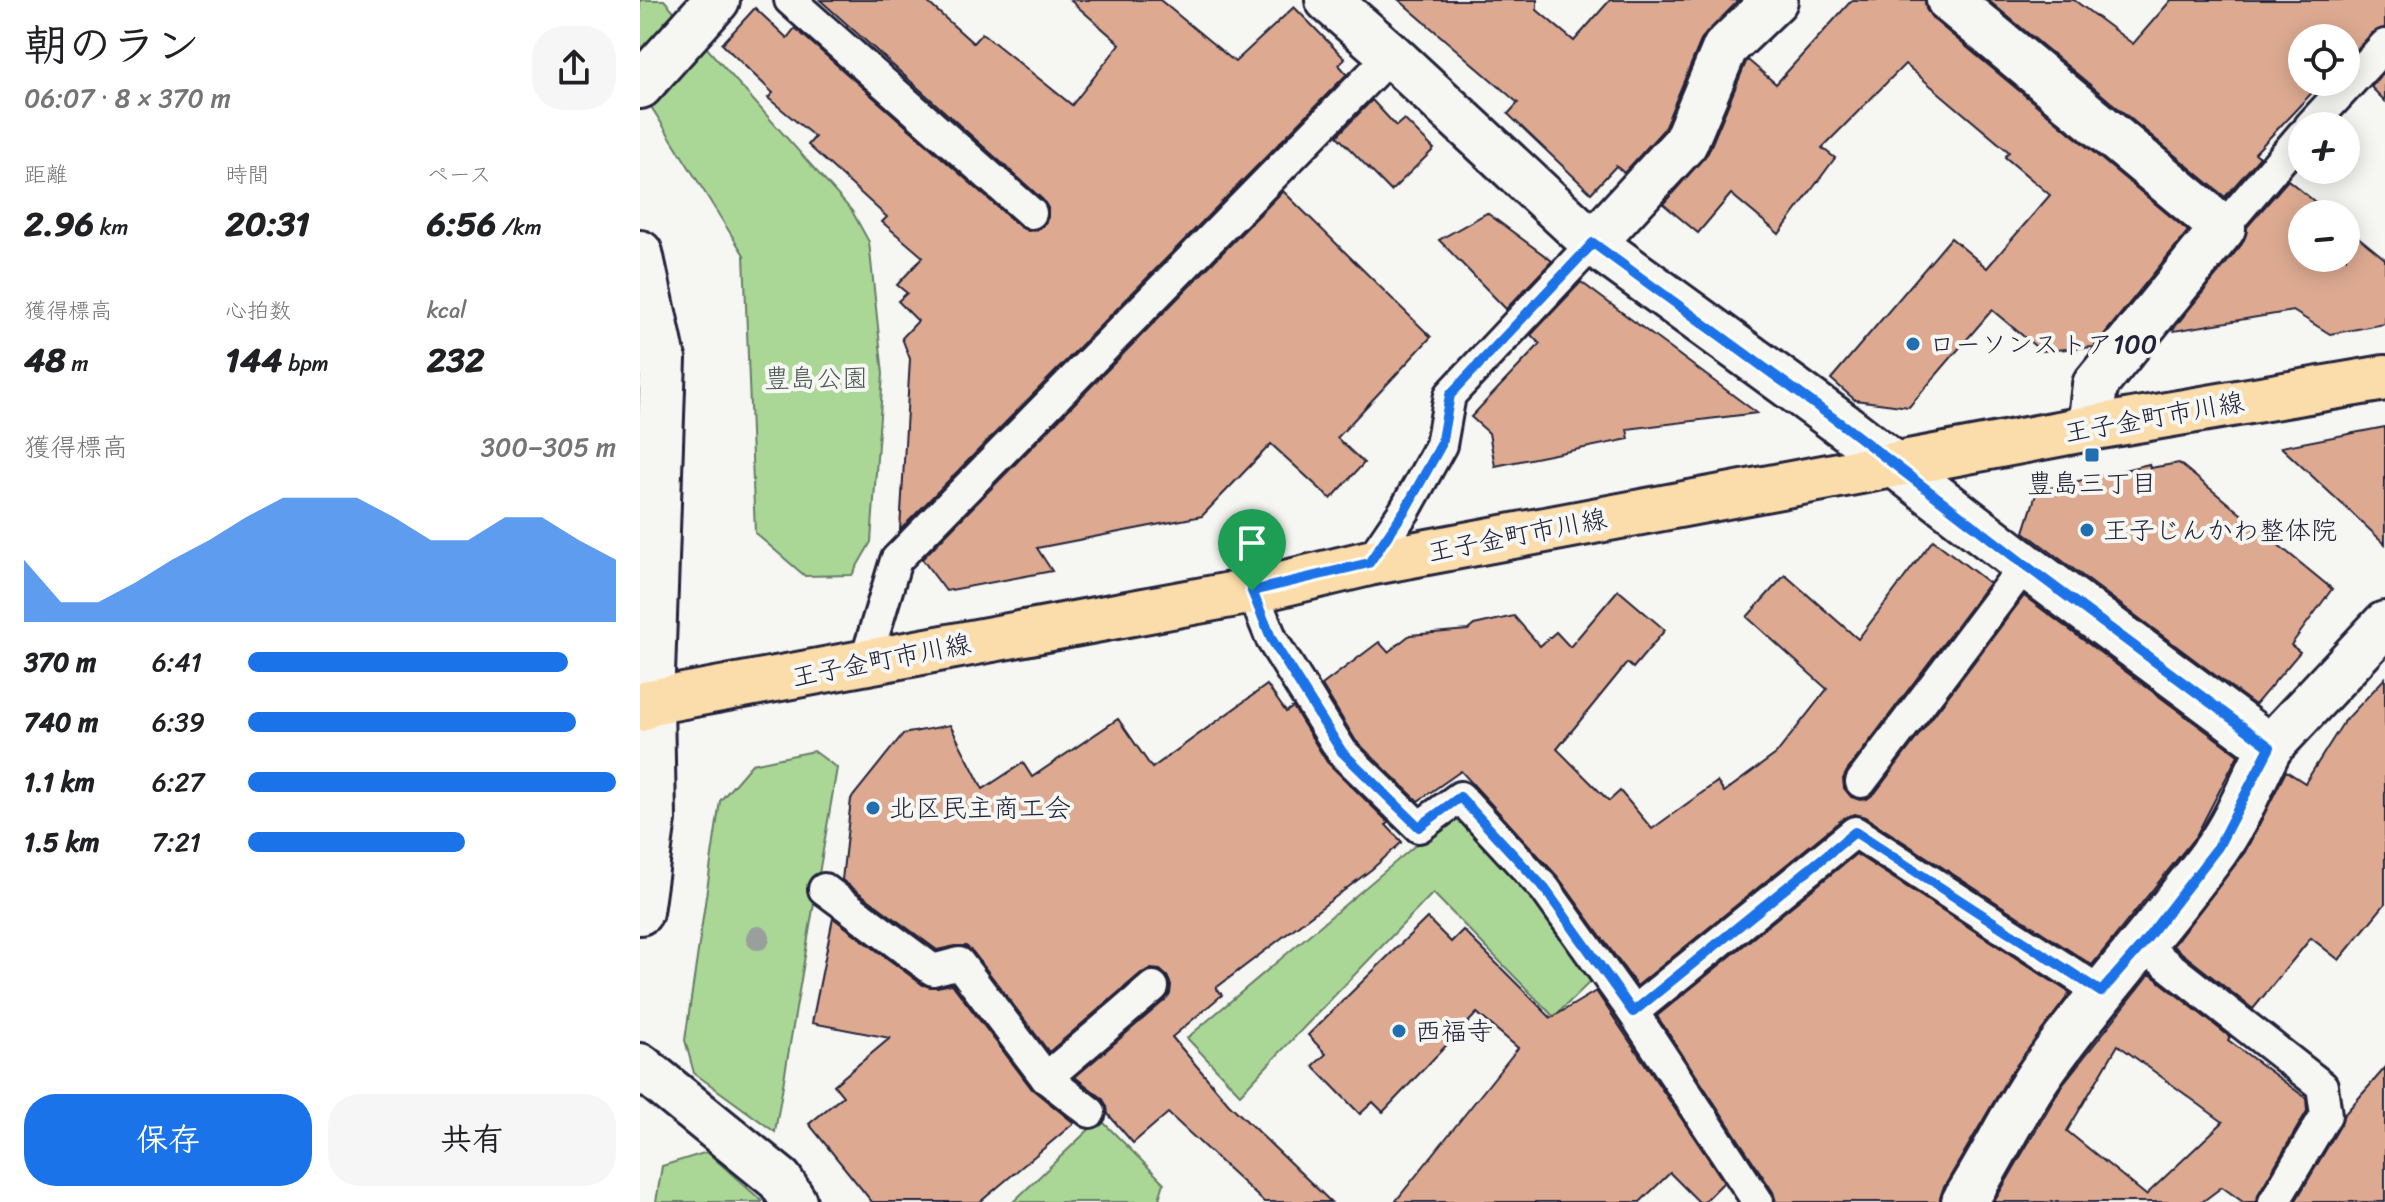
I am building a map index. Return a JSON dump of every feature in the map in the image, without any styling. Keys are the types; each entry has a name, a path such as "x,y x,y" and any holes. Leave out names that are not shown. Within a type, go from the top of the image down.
{"main road":[{"name":"王子金町市川線","path":"644,704 1252,591 1369,563 1895,464 2385,378"}],"street":[{"path":"640,86 717,0"},
{"path":"1328,0 1593,243 1895,464 2270,747"},
{"path":"1593,243 1685,143 1725,48 1775,0"},
{"path":"1949,0 2223,228 2095,385 2090,428"},
{"path":"640,253 663,359 644,704 653,819 640,912"},
{"path":"1964,1202 2040,1073 2218,847 2270,747 2385,624"},
{"path":"640,1066 780,1180 794,1202"}],"lane":[{"path":"790,0 1031,213"},
{"path":"2323,112 2385,45"},
{"path":"865,663 896,560 1391,55"},
{"path":"2223,228 2288,151"},
{"path":"1369,563 1405,510 1441,445 1450,395 1593,243"},
{"path":"1861,782 2025,565"},
{"path":"1252,591 1272,640 1342,752 1419,827 1460,797 1545,889 1633,1012 1758,1202"},
{"path":"1633,1012 1855,832 2101,992"},
{"path":"824,889 933,970 959,963 1046,1078 1090,1112"},
{"path":"2142,945 2322,1086 2326,1115 2274,1202"},
{"path":"1046,1078 1153,987"}],"green space":[{"name":"豊島公園","path":"640,0 664,0 852,211 869,242 883,374 871,542 852,575 805,576 755,533 744,255 640,89"},
{"path":"814,751 837,768 775,1132 694,1073 685,1040 720,801 752,764"},
{"path":"1456,811 1535,893 1595,977 1554,1017 1433,893 1240,1094 1187,1038"},
{"path":"1100,1119 1164,1183 1158,1202 1013,1202"},
{"path":"707,1152 762,1202 656,1202 662,1166"}],"building":[{"path":"820,0 925,0 973,43 982,33 1072,105 1120,44 1070,0 1160,0 1235,62 1294,7 1345,59 1339,65 1347,74 900,530 910,359 902,338 918,321 898,301 907,293 897,285 923,257 882,222 887,217 808,145 815,137 768,98 773,93 722,44 755,8 787,38 795,28 1020,227 1028,231 1044,225 1048,208 1043,200"},
{"path":"1399,0 1537,0 1537,10 1574,41 1610,0 1739,0 1702,38 1664,129 1624,173 1616,166 1591,193 1508,114 1518,103"},
{"path":"1852,0 1925,0 1926,9 1933,19 2188,231 2094,347 2041,351 1992,310 1909,407 1855,400 1831,379 1951,238 1987,268 2050,195 2005,157 2009,152 1905,64 1822,148 1835,158 1779,234 1731,194 1698,233 1663,204 1708,153 1746,62 1748,60 1776,84"},
{"path":"1988,0 2074,0 2133,44 2171,0 2385,0 2385,28 2372,33 2360,46 2360,24 2288,24 2288,96 2309,96 2294,112 2288,112 2288,118 2255,153 2260,157 2225,197"},
{"path":"2385,72 2385,101 2371,87"},
{"path":"1372,100 1396,126 1404,119 1434,149 1391,191 1337,136"},
{"path":"2288,180 2288,184 2293,184 2313,200 2288,200 2288,272 2360,272 2360,238 2385,259 2385,324 2330,334 2293,311 2174,331 2242,244 2247,227"},
{"path":"1283,191 1431,337 1337,438 1364,463 1331,499 1271,444 1202,516 1037,548 1052,571 946,591 922,559"},
{"path":"1487,213 1552,261 1506,309 1439,240"},
{"path":"1581,282 1757,413 1627,429 1629,439 1495,466 1489,433 1471,417 1540,344 1531,335"},
{"path":"2385,427 2385,544 2281,447"},
{"path":"2179,463 2332,589 2291,645 2300,652 2255,705 2024,532 2037,491 2149,464 2150,468"},
{"path":"1933,540 1989,583 1847,771 1843,779 1844,788 1851,797 1867,799 1875,793 2024,596 2238,755 2196,836 2092,965 1865,817 1855,814 1844,818 1637,986 1558,877 1461,771 1418,801 1356,741 1322,685 1379,642 1388,652 1410,635 1468,630 1474,625 1514,616 1540,646 1556,632 1570,647 1618,590 1665,630 1633,668 1627,663 1557,749 1609,801 1620,791 1652,829 1717,782 1724,792 1776,754 1827,689 1747,617 1785,575 1858,639"},
{"path":"2385,678 2385,904 2339,960 2311,938 2253,1009 2173,946 2245,852 2286,771 2305,783 2343,723"},
{"path":"1267,685 1286,712 1293,707 1327,762 1389,823 1386,825 1402,842 1372,869 1216,988 1222,995 1172,1037 1229,1104 1331,1202 1264,1202 1168,1113 1133,1143 1108,1114 1102,1098 1075,1077 1170,994 1171,985 1160,970 1141,973 1049,1052 966,946 937,950 842,880 851,799 903,734 950,725 983,789 1023,763 1032,777 1118,719 1152,768"},
{"path":"1856,854 2070,993 2010,1074 1943,1189 1939,1202 1776,1202 1773,1192 1657,1016"},
{"path":"833,918 923,985 937,987 952,984 1032,1089 1074,1123 980,1202 872,1202 809,1124 843,1096 834,1085 890,1038 812,1023"},
{"path":"1427,918 1451,942 1463,930 1551,1018 1596,991 1724,1182 1704,1202 1699,1202 1670,1173 1640,1202 1395,1202 1518,1048 1477,1013 1383,1112 1373,1102 1360,1114 1313,1066 1326,1054 1308,1035"},
{"path":"2150,974 2230,1037 2228,1040 2306,1098 2307,1111 2256,1202 2243,1202 2222,1187 2202,1202 1994,1202 2062,1085","holes":["2118,1045 2223,1122 2146,1195 2067,1131"]},
{"path":"2385,1068 2385,1202 2295,1202 2343,1116"}],"place":[{"name":"ローソンストア100","path":"1913,344"},
{"name":"豊島三丁目","path":"2092,455"},
{"name":"王子じんかわ整体院","path":"2087,530"},
{"name":"北区民主商工会","path":"873,808"},
{"name":"西福寺","path":"1399,1031"}],"route":[{"path":"1593,243 1847,428 2270,747 2218,847 2101,992 1855,832 1633,1012 1545,889 1460,797 1419,827 1342,752 1272,640 1252,591 1369,563 1405,510 1441,445 1450,395 1593,243"}]}
